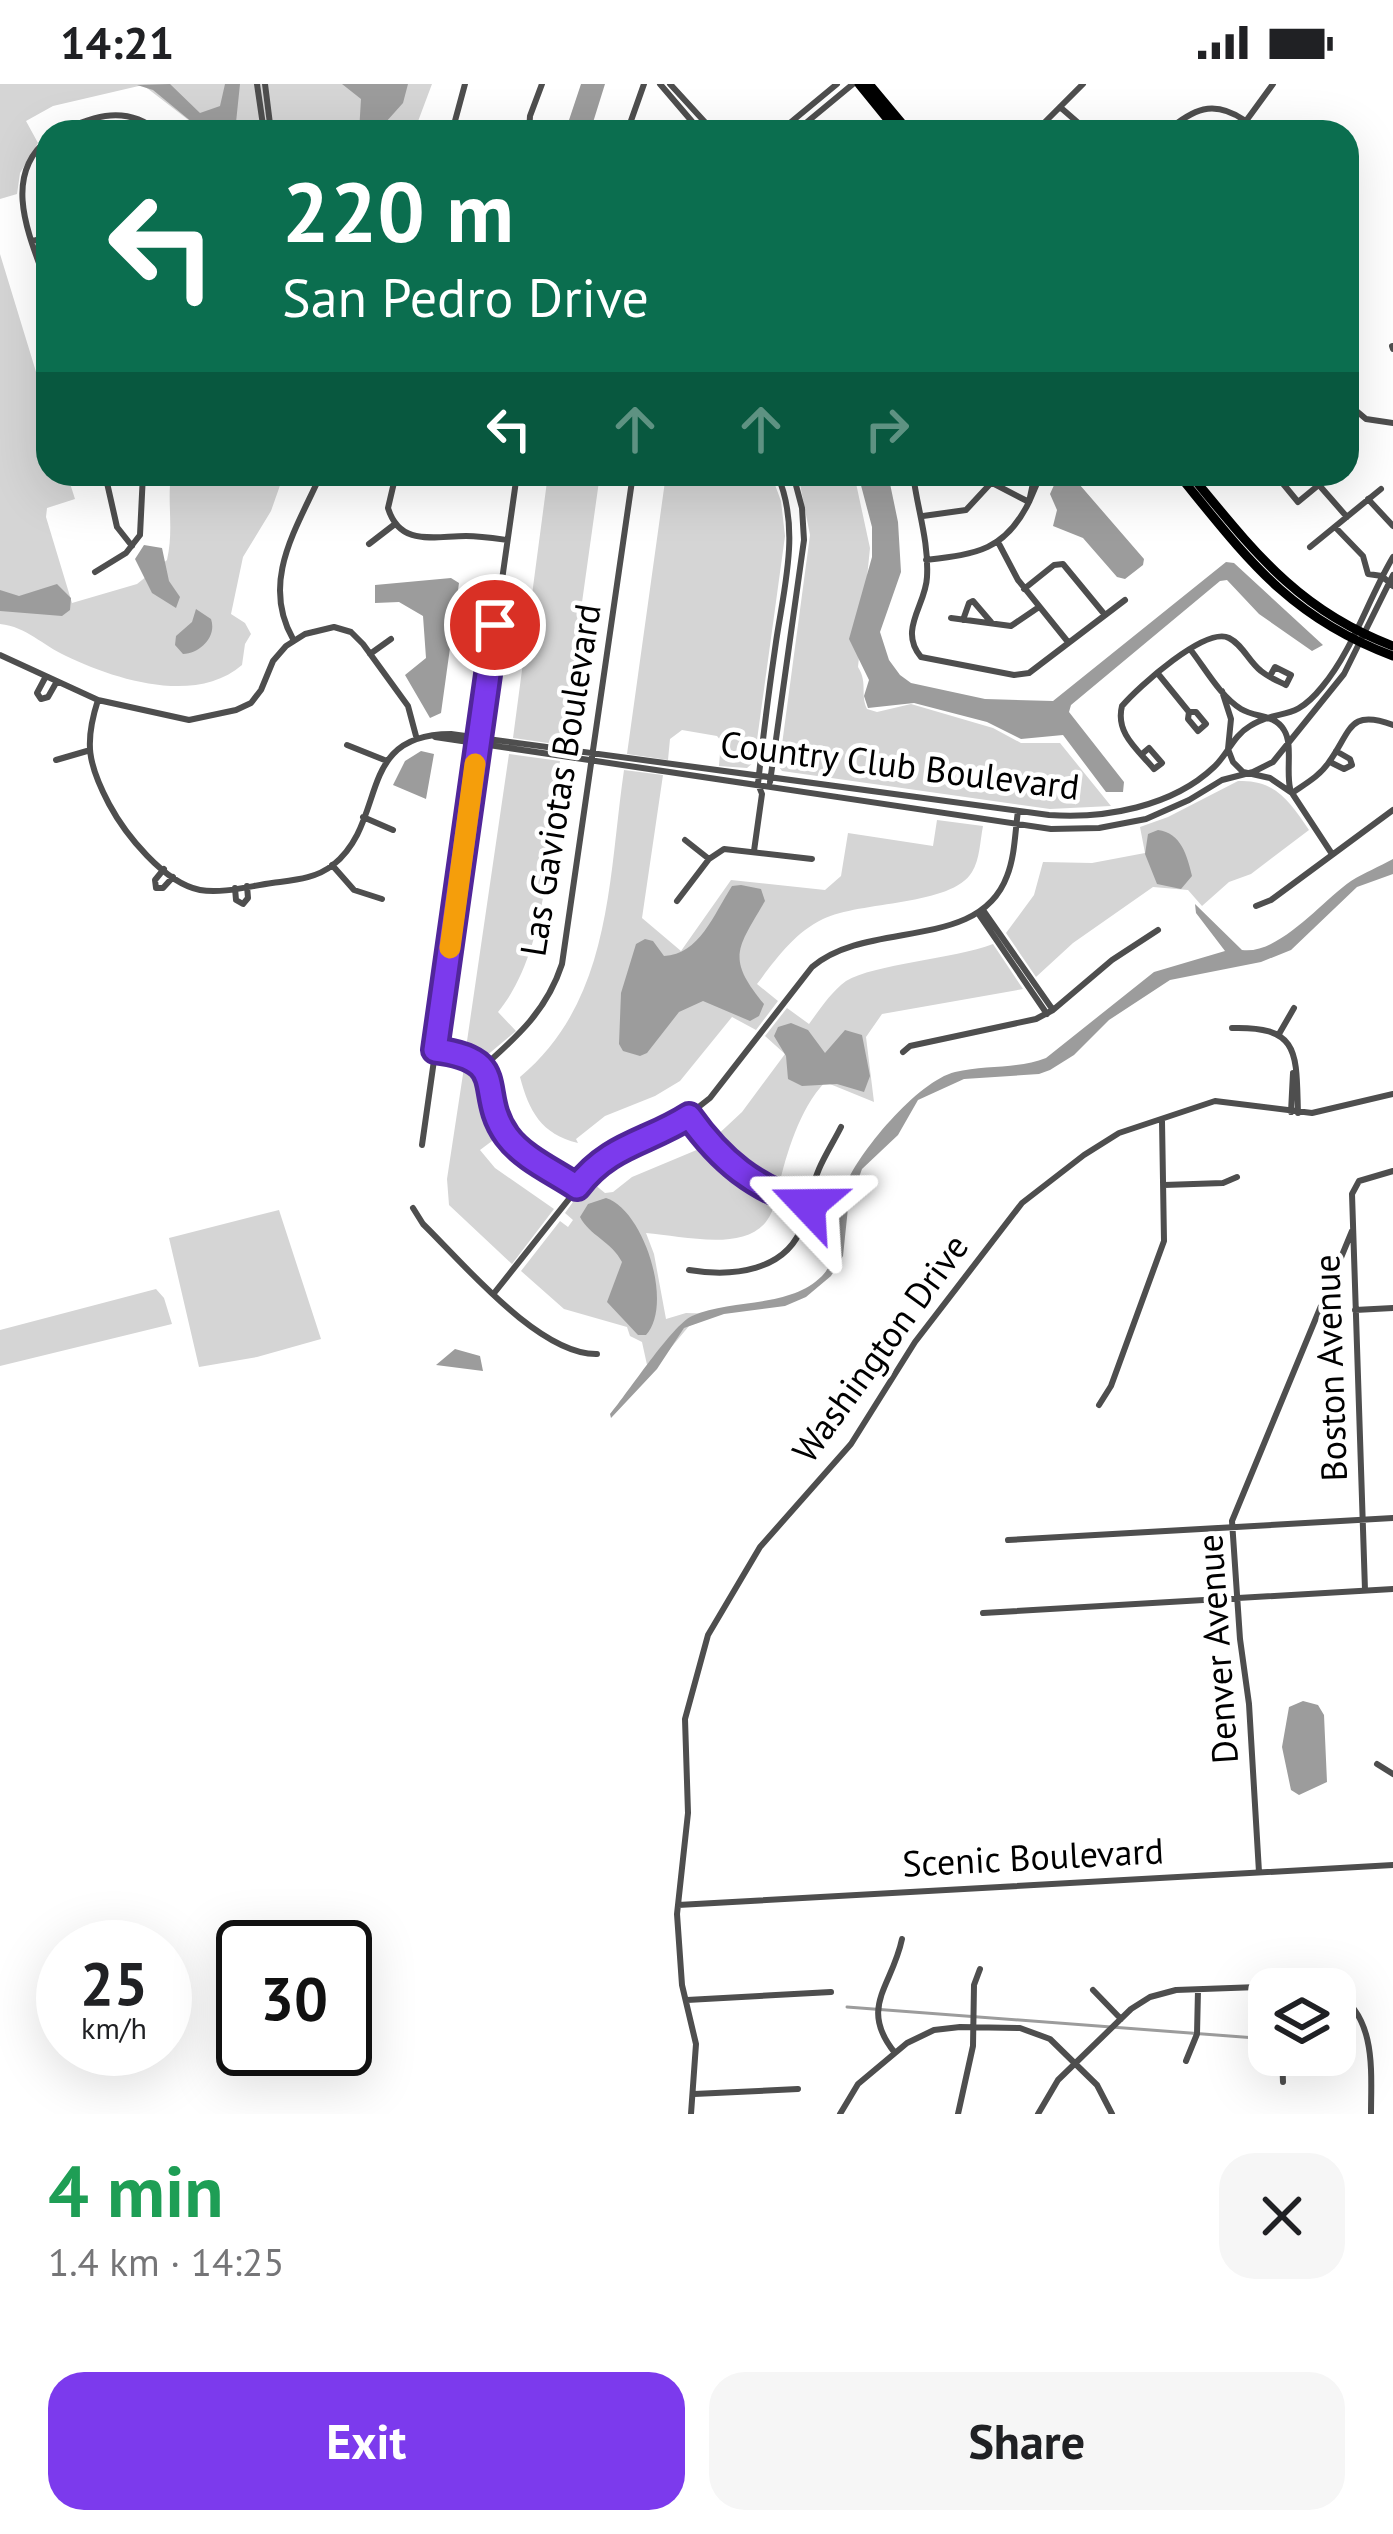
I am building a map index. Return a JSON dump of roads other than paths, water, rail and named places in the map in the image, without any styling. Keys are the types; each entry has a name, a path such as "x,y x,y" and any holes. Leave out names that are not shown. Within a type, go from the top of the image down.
{"main road":[{"path":"856,84 888,120"},
{"path":"869,84 899,120"},
{"path":"1188,486 1277,590 1393,656"},
{"path":"1200,486 1274,574 1313,607 1357,637 1393,646"}],"street":[{"path":"261,84 266,120"},
{"path":"455,120 465,84"},
{"path":"530,120 542,84"},
{"path":"631,120 644,84"},
{"path":"660,84 691,120"},
{"path":"670,84 703,120"},
{"path":"794,120 837,84"},
{"path":"810,120 856,84"},
{"path":"1047,120 1083,84"},
{"path":"1181,120 1208,107 1223,108 1244,120 1273,84"},
{"path":"1060,107 1074,120"},
{"path":"102,120 124,114 144,120"},
{"path":"36,153 26,164 20,186 36,251"},
{"path":"1359,413 1366,419 1393,423"},
{"path":"108,486 117,527 132,546"},
{"path":"95,572 132,546 143,520 143,486"},
{"path":"294,640 280,605 280,568 316,486"},
{"path":"393,486 388,502 395,524 417,538 507,540"},
{"path":"422,1144 515,486"},
{"name":"Las Gaviotas Boulevard","path":"483,1067 530,1025 559,974 631,486"},
{"path":"754,851 762,794 758,780 790,540 781,486"},
{"path":"762,794 770,782 804,540 796,486"},
{"path":"915,486 923,516 927,581 912,641 921,657 1022,675 1036,670 1125,600"},
{"path":"923,516 962,512 988,486"},
{"path":"999,486 1029,502"},
{"path":"926,560 970,554 998,542 1020,520 1034,486"},
{"path":"1285,486 1298,502 1318,486"},
{"path":"1320,486 1347,517"},
{"path":"1310,548 1382,489"},
{"path":"1368,500 1393,526"},
{"path":"369,544 395,524"},
{"path":"1335,527 1363,556 1368,574 1388,580"},
{"path":"998,542 1024,589 1069,643"},
{"name":"Country Club Boulevard","path":"770,782 1080,817 1140,806 1213,769 1249,727 1305,705 1357,637 1388,580 1393,557"},
{"path":"1024,589 1054,565 1063,564 1105,615"},
{"path":"963,620 969,603 976,602 993,625"},
{"path":"951,618 1016,625 1039,607"},
{"path":"0,655 98,700 189,720 236,710 256,698 273,661 294,640 334,627 357,637 407,706 421,735 401,744 387,761 352,842 332,866 307,878 202,891 173,877 123,829 88,751 87,737 98,700"},
{"path":"1142,754 1123,732 1120,715 1125,702 1207,637 1224,636 1270,676"},
{"name":"Country Club Boulevard","path":"421,735 758,780 1016,824 1068,830 1116,826 1175,808 1222,780 1274,762 1299,725 1337,684 1357,637"},
{"path":"370,654 391,640"},
{"path":"1190,649 1245,712 1270,718 1283,728 1289,743 1292,793 1332,854"},
{"path":"1159,674 1189,712"},
{"path":"45,678 38,692 41,699 48,697 56,683"},
{"path":"1222,691 1232,719 1228,749 1238,768 1270,778 1292,793"},
{"path":"1292,793 1330,762 1358,721 1371,718 1393,724"},
{"path":"347,745 387,761"},
{"path":"56,760 88,751"},
{"path":"1330,762 1344,769 1352,765 1350,758 1336,751"},
{"path":"1256,906 1393,810"},
{"path":"494,1292 592,1168 616,1150 686,1118 722,1085 812,967 826,956 853,943 952,924 981,912 997,896 1008,874 1018,811"},
{"path":"363,818 393,830"},
{"path":"685,840 709,859"},
{"path":"677,901 709,859 724,848 812,859"},
{"path":"332,866 354,890 382,898"},
{"path":"164,869 155,880 156,887 163,888 173,877"},
{"path":"235,888 236,900 243,904 247,886"},
{"path":"981,912 1050,1012"},
{"path":"903,1052 910,1046 1015,1026 1050,1012 1098,970 1158,930"},
{"path":"1279,1034 1294,1008"},
{"path":"1232,1028 1261,1027 1279,1034 1292,1047 1297,1064 1295,1112"},
{"path":"435,1050 464,1054 483,1067 508,1138 577,1187"},
{"name":"Washington Drive","path":"691,2114 696,2044 677,1905 688,1813 686,1708 704,1644 726,1601 777,1525 851,1444 914,1342 1022,1203 1111,1137 1223,1100 1321,1112 1393,1094"},
{"path":"686,1118 732,1168 807,1208"},
{"path":"1099,1405 1112,1386 1165,1236 1162,1121"},
{"path":"689,1270 731,1272 772,1262 796,1239 818,1170 841,1127"},
{"name":"Boston Avenue","path":"1365,1590 1354,1186 1393,1172"},
{"path":"1164,1185 1223,1183 1237,1177"},
{"path":"412,1208 423,1224 540,1334 581,1353 597,1354"},
{"name":"Denver Avenue","path":"1259,1872 1250,1704 1232,1527 1352,1231"},
{"path":"1355,1310 1393,1308"},
{"path":"1008,1540 1393,1518"},
{"path":"982,1613 1393,1589"},
{"path":"1377,1764 1393,1774"},
{"name":"Scenic Boulevard","path":"677,1905 1393,1865"},
{"path":"895,2053 880,2035 876,2014 902,1939"},
{"path":"958,2114 980,1969"},
{"path":"1038,2114 1047,2093 1142,2000 1160,1993 1248,1989"},
{"path":"1094,1990 1121,2019"},
{"path":"1186,2061 1195,2046 1198,1990"},
{"path":"687,2000 831,1992"},
{"path":"1356,2012 1368,2041 1371,2114"},
{"path":"840,2114 859,2084 895,2053 934,2030 974,2027 1031,2030 1058,2044 1104,2094 1112,2114"},
{"path":"1283,2076 1283,2082"},
{"path":"692,2094 798,2089"}],"waterway":[{"path":"847,2007 1248,2037"}]}
